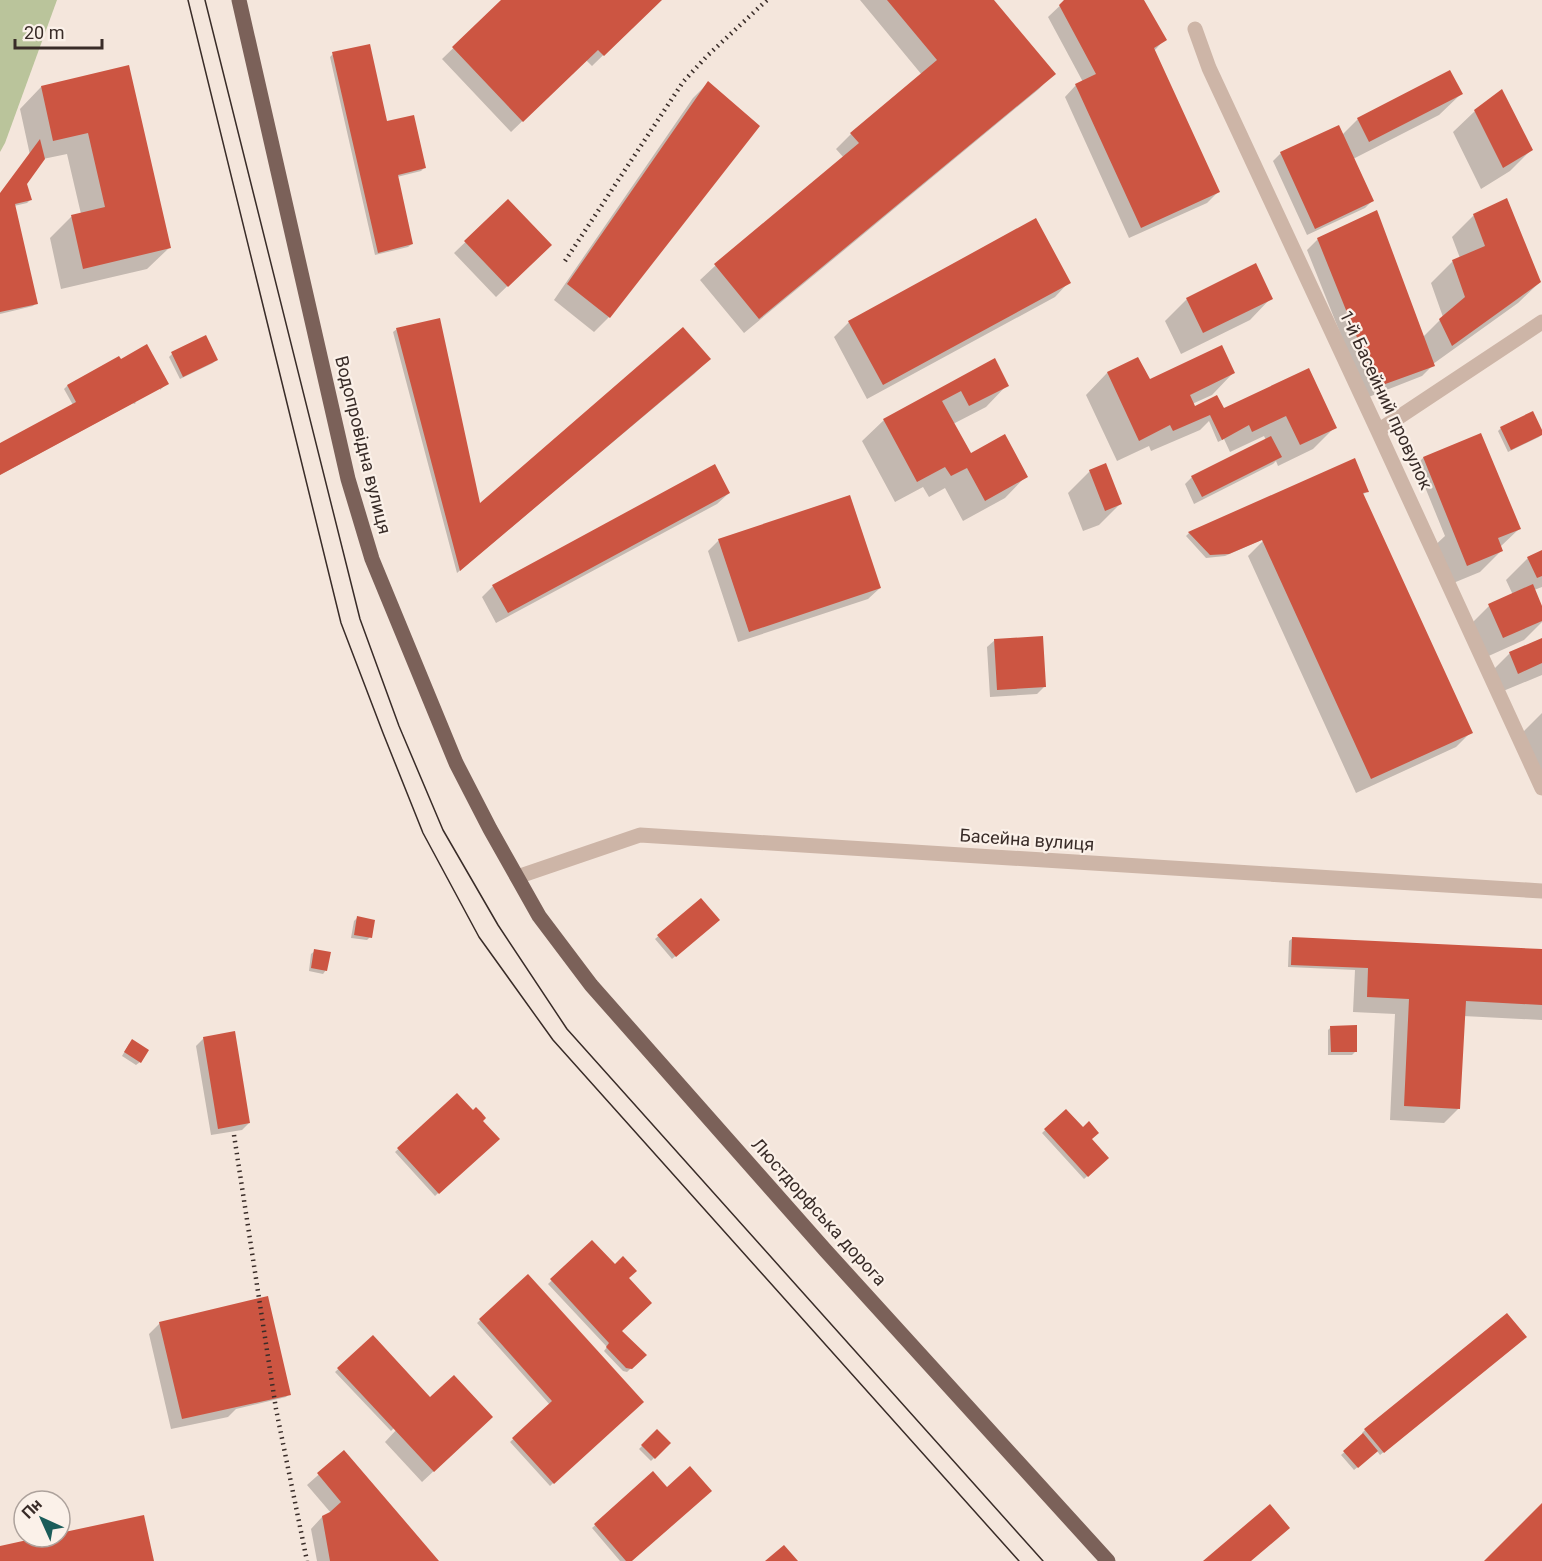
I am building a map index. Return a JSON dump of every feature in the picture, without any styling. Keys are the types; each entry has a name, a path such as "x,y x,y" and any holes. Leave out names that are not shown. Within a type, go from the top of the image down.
{"main road":[{"name":"Водопровідна вулиця","path":"239,0 348,479 372,559 456,763 517,877"},
{"name":"Люстдорфська дорога","path":"517,877 538,916 591,985 826,1251 1108,1561"}],"street":[{"name":"1-й Басейний провулок","path":"1195,29 1209,68 1542,788"},
{"path":"1378,431 1542,322"},
{"name":"Басейна вулиця","path":"517,877 640,835 1542,891"}],"green space":[{"path":"0,0 57,0 0,152"}],"building":[{"path":"501,0 662,0 604,56 598,50 523,122 452,47"},
{"path":"887,0 994,0 1056,74 759,319 714,264 859,143 850,133 937,60"},
{"path":"1064,0 1144,0 1167,40 1154,48 1220,192 1141,228 1075,84 1096,74 1059,5"},
{"path":"370,44 387,121 414,115 426,168 398,175 413,244 378,253 332,52"},
{"path":"129,65 171,248 83,269 71,215 105,207 88,133 53,141 41,86"},
{"path":"1450,70 1463,94 1369,142 1357,118"},
{"path":"708,81 760,126 610,318 567,284"},
{"path":"1502,89 1533,150 1503,168 1474,110"},
{"path":"1339,125 1374,201 1315,229 1280,152"},
{"path":"40,139 45,159 27,184 32,200 15,204 38,304 0,312 0,193"},
{"path":"1507,198 1541,282 1452,346 1439,319 1465,297 1452,260 1485,246 1473,214"},
{"path":"508,199 552,245 508,287 464,241"},
{"path":"1377,210 1435,366 1377,387 1317,238"},
{"path":"1036,218 1071,283 883,385 848,321"},
{"path":"1256,263 1273,299 1203,333 1186,298"},
{"path":"440,318 480,503 683,327 711,359 460,571 396,328"},
{"path":"206,335 218,360 183,377 171,352"},
{"path":"147,344 169,384 0,475 0,443 76,402 67,385 119,356 121,359"},
{"path":"1222,345 1235,373 1190,395 1195,406 1217,395 1224,408 1309,368 1337,428 1300,445 1286,416 1252,432 1249,425 1222,440 1210,415 1173,431 1170,425 1139,441 1107,372 1138,357 1150,379"},
{"path":"995,358 1009,386 969,406 961,391 942,401 971,453 1005,434 1028,477 985,501 967,468 951,476 945,467 917,482 883,419"},
{"path":"1533,411 1542,435 1511,450 1500,427"},
{"path":"1481,433 1521,529 1498,538 1503,551 1467,566 1423,457"},
{"path":"1271,436 1282,457 1202,497 1191,476"},
{"path":"1355,458 1369,492 1363,493 1473,733 1371,779 1262,540 1229,554 1210,555 1188,532"},
{"path":"1106,463 1122,504 1105,511 1089,470"},
{"path":"715,464 730,493 508,613 492,585"},
{"path":"850,495 881,588 749,632 718,539"},
{"path":"1542,550 1542,576 1537,578 1527,557"},
{"path":"1533,584 1542,606 1542,621 1503,638 1488,604"},
{"path":"1043,636 1046,687 997,690 994,639"},
{"path":"1542,638 1542,663 1518,674 1509,652"},
{"path":"701,898 720,920 676,957 657,935"},
{"path":"357,916 375,920 372,938 354,935"},
{"path":"1292,937 1542,949 1542,1005 1466,1001 1460,1109 1404,1106 1409,999 1367,997 1368,968 1291,965"},
{"path":"314,949 331,952 327,971 311,968"},
{"path":"1357,1025 1357,1052 1331,1052 1330,1026"},
{"path":"235,1031 250,1123 218,1129 203,1037"},
{"path":"132,1039 149,1050 141,1063 124,1052"},
{"path":"457,1093 473,1110 476,1107 481,1112 486,1118 483,1121 500,1139 439,1194 397,1148"},
{"path":"1066,1109 1083,1127 1089,1121 1099,1133 1092,1139 1109,1158 1088,1177 1044,1129"},
{"path":"592,1240 615,1264 623,1256 637,1271 629,1278 652,1303 622,1331 647,1355 632,1369 626,1368 606,1347 609,1343 550,1279"},
{"path":"528,1274 644,1402 554,1484 512,1438 552,1401 479,1319"},
{"path":"268,1296 291,1395 182,1419 159,1322"},
{"path":"1507,1313 1527,1337 1384,1453 1364,1429"},
{"path":"373,1335 430,1397 454,1375 493,1417 434,1472 337,1368"},
{"path":"657,1429 671,1443 655,1459 641,1445"},
{"path":"1363,1433 1378,1451 1358,1468 1343,1451"},
{"path":"344,1450 439,1561 330,1561 322,1516 341,1502 317,1473"},
{"path":"690,1466 712,1491 632,1561 626,1561 594,1524 653,1471 667,1487"},
{"path":"1542,1503 1542,1561 1484,1561"},
{"path":"1270,1504 1290,1528 1251,1561 1203,1561"},
{"path":"144,1515 154,1561 0,1561 0,1546 12,1543 12,1549 72,1549 72,1530"},
{"path":"784,1545 798,1561 765,1561"}],"tram line":[{"path":"188,0 341,623 423,833 479,937 553,1040 1019,1561"},
{"path":"205,0 360,619 399,726 443,830 498,925 567,1029 1043,1561"}],"railway":[{"path":"565,261 683,82 707,56 767,0"},
{"path":"234,1135 276,1409 307,1561"}]}
